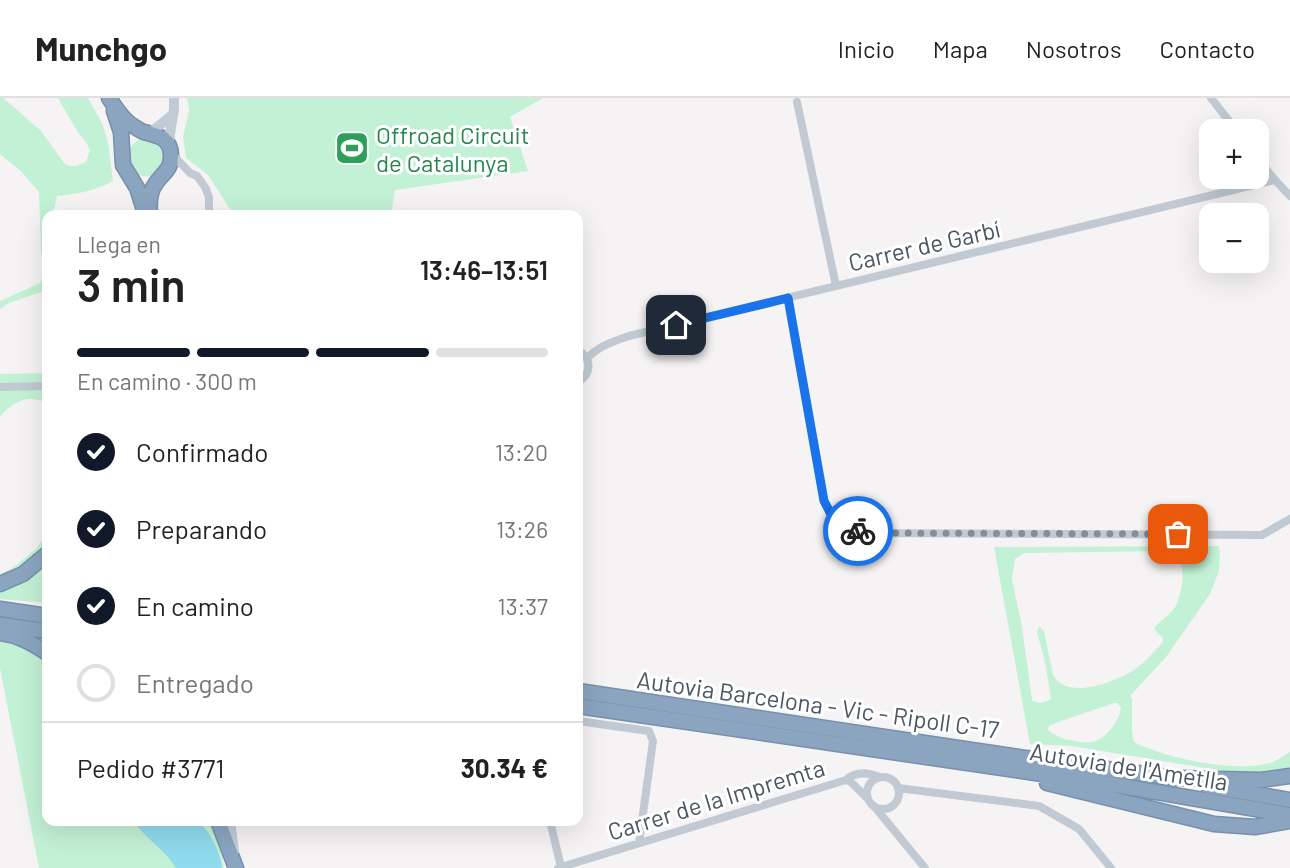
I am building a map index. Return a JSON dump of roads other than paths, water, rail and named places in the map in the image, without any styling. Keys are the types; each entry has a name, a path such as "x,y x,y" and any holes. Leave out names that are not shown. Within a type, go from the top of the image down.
{"highway":[{"path":"109,99 127,121 163,138 170,149 171,164 151,192 149,210"},
{"path":"109,99 121,132 123,149"},
{"path":"146,210 122,165 121,157 132,136 147,132"},
{"path":"130,176 144,183 162,177"},
{"path":"0,584 23,574 42,558"},
{"path":"0,610 42,615"},
{"path":"0,625 42,630"},
{"path":"0,633 10,634 42,650"},
{"name":"Autovia Barcelona - Vic - Ripoll C-17","path":"583,692 1176,778"},
{"name":"Autovia Barcelona - Vic - Ripoll C-17","path":"583,707 961,762"},
{"path":"961,762 1194,820 1255,827 1290,821"},
{"name":"Autovia de l'Ametlla","path":"961,762 1290,815"},
{"path":"1176,778 1261,780 1290,776"},
{"name":"Autovia de l'Ametlla","path":"1176,778 1290,800"},
{"path":"227,826 236,868"}],"street":[{"path":"174,98 170,149 208,191 209,210"},
{"path":"1212,98 1228,119"},
{"path":"797,102 836,286"},
{"path":"147,132 172,115"},
{"path":"162,177 190,173"},
{"path":"1269,173 1290,196"},
{"name":"Carrer de Garbí","path":"587,358 605,345 629,336 1275,180"},
{"path":"788,298 824,501 833,518 846,530 885,533 1262,535 1290,519"},
{"path":"583,354 589,367 583,378"},
{"path":"0,387 42,386"},
{"path":"583,722 649,731 653,741 639,843"},
{"name":"Carrer de la Impremta","path":"559,868 846,780 859,773 879,777"},
{"path":"879,777 888,777 898,788 898,798 893,806 883,809 872,804 867,792 874,779 879,777"},
{"name":"Carrer de la Impremta","path":"846,780 872,804 925,868"},
{"path":"898,788 1040,806 1079,829 1111,868"},
{"path":"551,826 559,868"}],"water":[{"path":"138,826 202,826 214,843 222,868 176,868"}],"place":[{"name":"Offroad Circuit de Catalunya","path":"352,148"}]}
